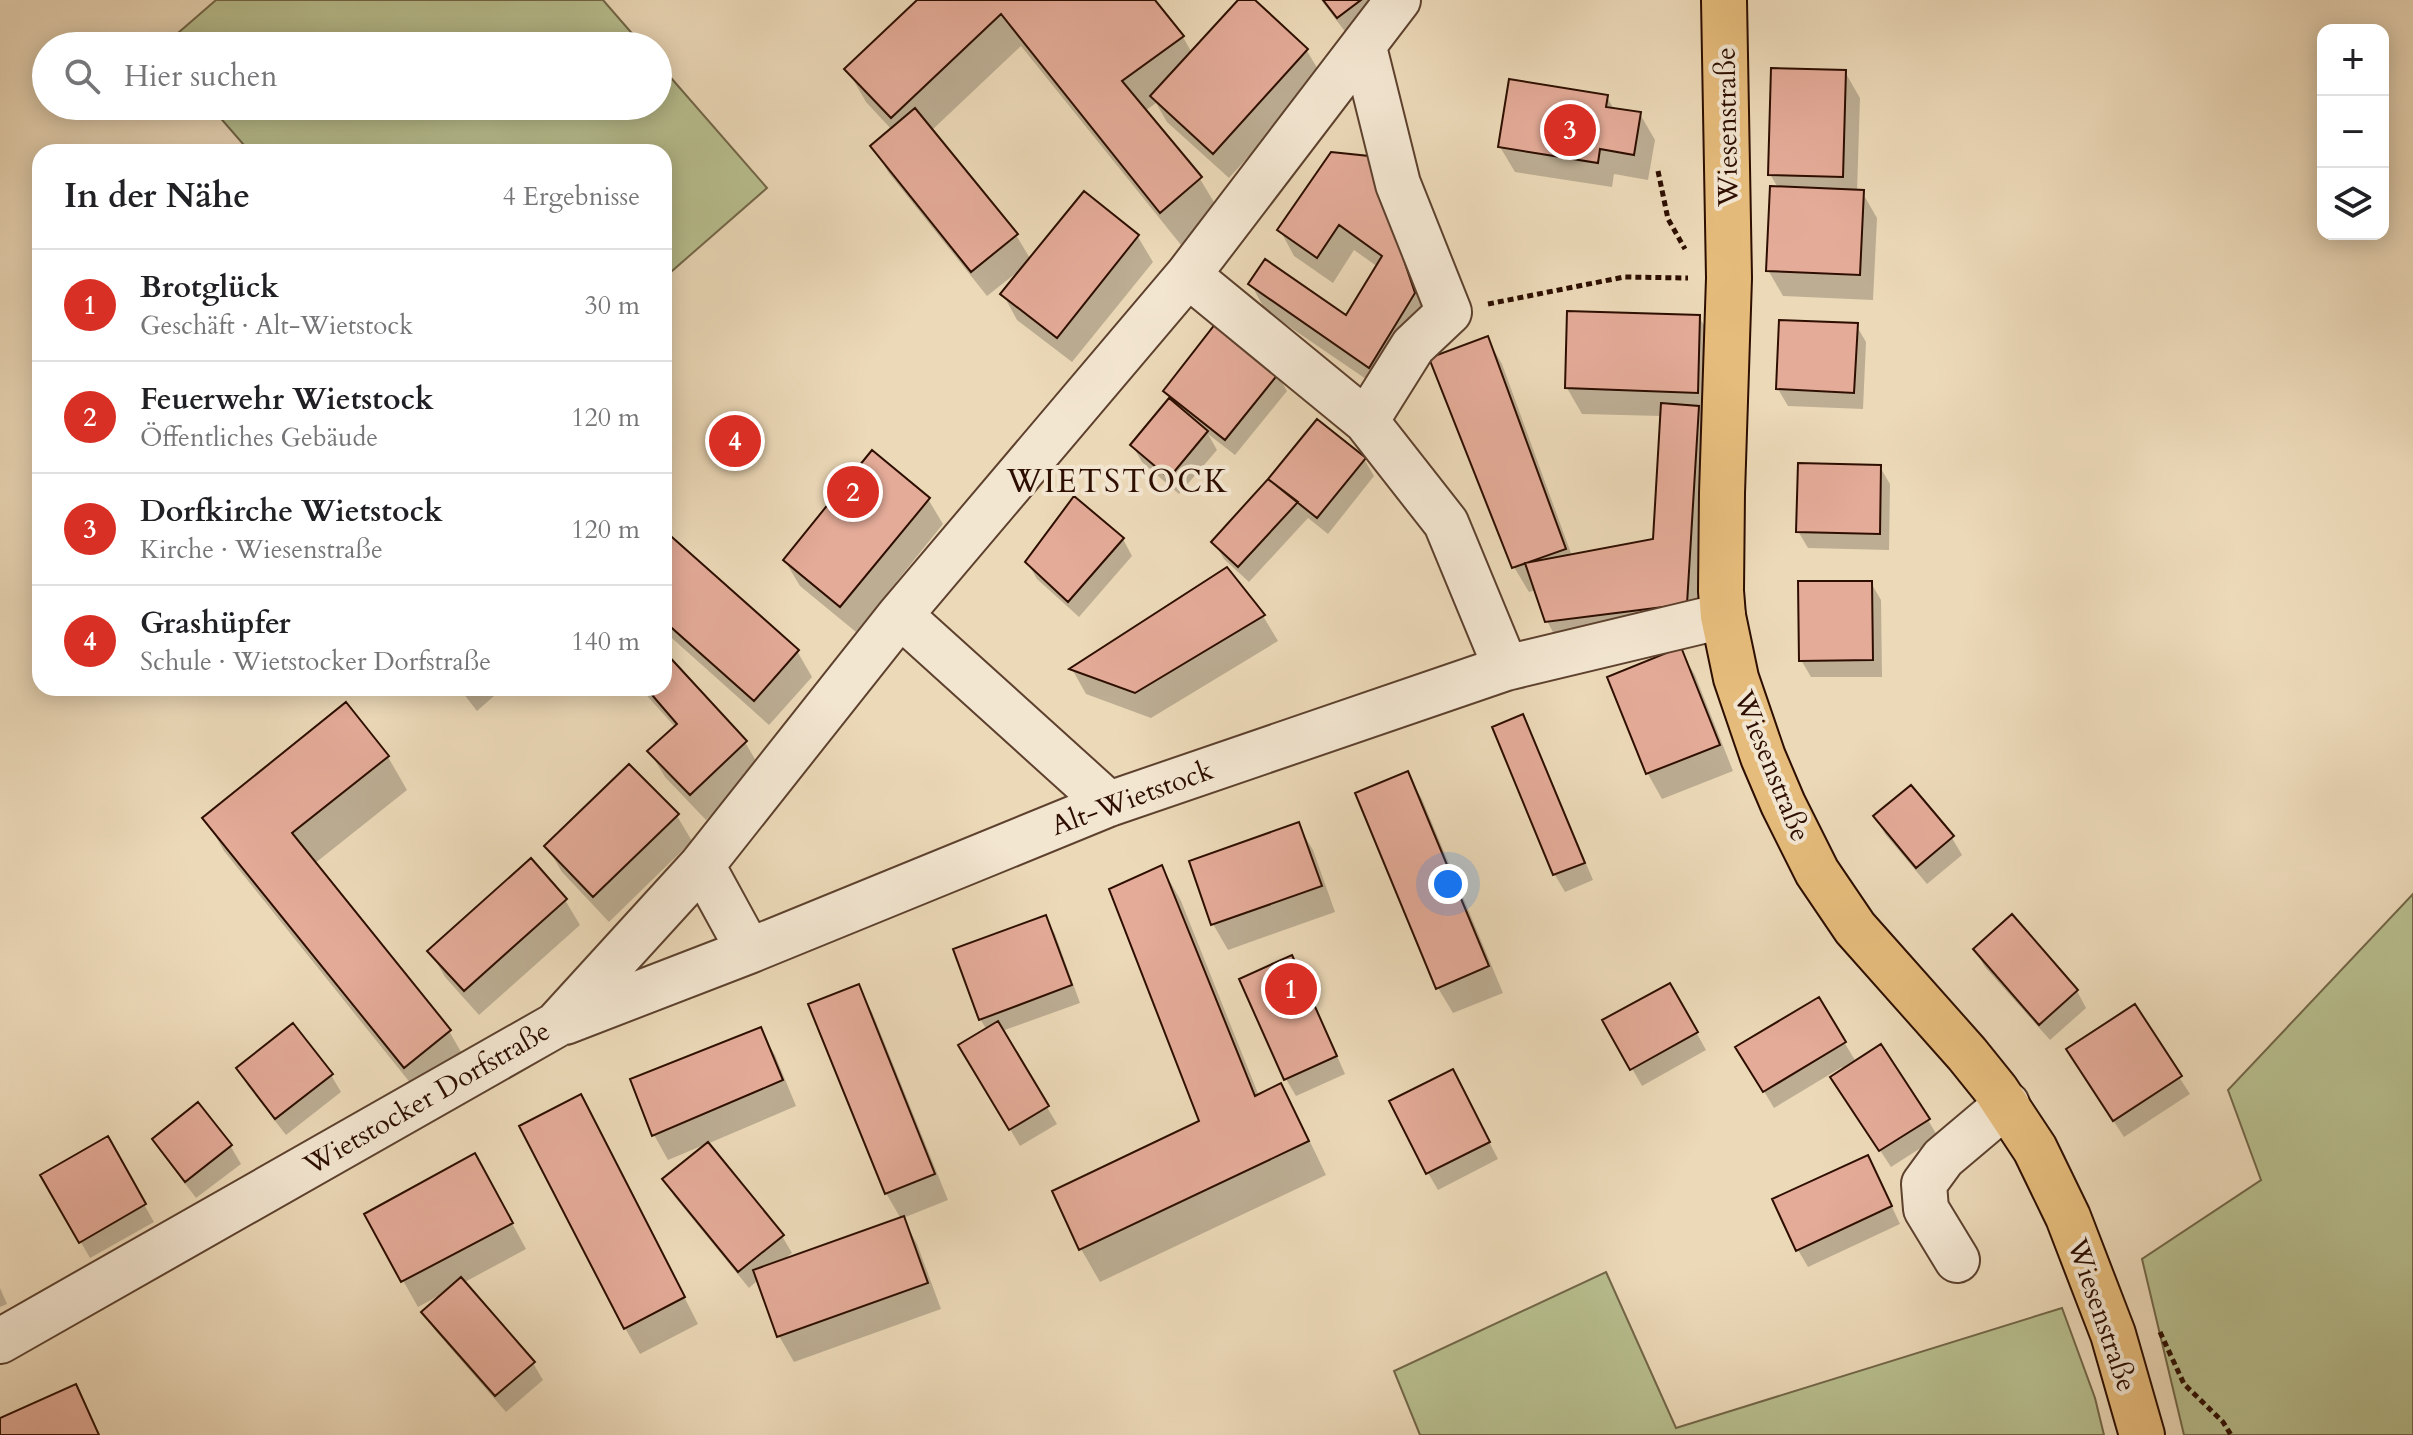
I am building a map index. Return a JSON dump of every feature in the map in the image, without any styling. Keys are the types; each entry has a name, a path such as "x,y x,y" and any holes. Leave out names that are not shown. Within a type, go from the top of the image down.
{"main road":[{"name":"Wiesenstraße","path":"1724,0 1715,278 1723,616 1736,678 1763,757 1817,872 1855,928 1967,1054 2007,1104 2035,1149 2068,1217 2113,1334 2142,1435"}],"street":[{"name":"Wietstocker Dorfstraße","path":"0,1341 556,1025 702,865 900,615 1188,275 1398,0"},
{"path":"1364,47 1398,184 1449,312 1413,346 1366,421"},
{"path":"1188,275 1366,421 1446,523 1506,668"},
{"path":"900,615 1109,804"},
{"name":"Alt-Wietstock","path":"556,1025 749,951 1109,804 1506,668 1723,616"},
{"path":"702,865 749,951"},
{"path":"1957,1260 1926,1209 1924,1184 1943,1158 2007,1104"}],"path":[{"path":"1658,171 1668,219 1715,278"},
{"path":"1449,312 1624,277 1715,278"}],"green space":[{"path":"216,0 603,0 631,32 179,32"},
{"path":"672,79 767,188 672,271 672,144 243,144 222,120 672,120"},
{"path":"2413,894 2413,1435 2184,1435 2142,1259 2261,1180 2228,1090"},
{"path":"1606,1272 1676,1428 2062,1308 2095,1398 2104,1435 1420,1435 1394,1371"}],"building":[{"path":"917,0 1155,0 1184,36 1122,81 1202,177 1160,213 1001,14 891,118 844,69"},
{"path":"1238,0 1255,0 1308,49 1213,154 1150,96"},
{"path":"1323,0 1361,0 1337,18"},
{"path":"1771,68 1846,70 1843,177 1768,175"},
{"path":"1509,79 1608,95 1606,107 1641,112 1634,155 1600,149 1598,163 1498,147"},
{"path":"915,108 1018,234 971,272 870,146"},
{"path":"1331,152 1369,156 1415,293 1369,368 1248,284 1265,259 1346,315 1382,256 1339,225 1317,258 1277,230"},
{"path":"1770,186 1864,190 1860,275 1766,271"},
{"path":"1084,191 1139,235 1057,338 1000,294"},
{"path":"1567,311 1700,315 1698,393 1565,388"},
{"path":"1779,320 1858,323 1854,393 1776,389"},
{"path":"1216,323 1279,373 1225,440 1163,391"},
{"path":"1488,336 1566,549 1512,568 1429,358"},
{"path":"1169,398 1208,431 1169,478 1130,445"},
{"path":"1661,403 1699,406 1687,604 1545,622 1525,563 1653,539"},
{"path":"1317,419 1366,458 1317,518 1268,479"},
{"path":"872,450 930,498 840,607 783,560"},
{"path":"1798,463 1881,465 1880,534 1796,532"},
{"path":"1268,479 1298,502 1238,567 1211,542"},
{"path":"1074,496 1124,538 1068,602 1025,562"},
{"path":"672,537 799,650 754,701 672,628"},
{"path":"1227,567 1265,615 1135,693 1069,669"},
{"path":"1798,581 1872,581 1873,660 1799,661"},
{"path":"1681,647 1720,745 1646,774 1607,677"},
{"path":"672,660 747,741 690,795 647,751 677,724 653,696 672,696"},
{"path":"346,702 389,756 292,833 451,1030 404,1068 202,818"},
{"path":"1523,714 1585,863 1553,875 1492,727"},
{"path":"629,764 679,814 593,897 544,846"},
{"path":"1408,771 1489,966 1436,989 1355,793"},
{"path":"1911,785 1954,836 1916,868 1873,816"},
{"path":"1299,822 1322,886 1211,925 1189,861"},
{"path":"531,858 567,899 464,991 427,951"},
{"path":"1162,865 1255,1096 1281,1083 1309,1141 1079,1250 1052,1191 1199,1121 1109,889"},
{"path":"2012,914 2078,990 2039,1025 1973,949"},
{"path":"1046,915 1072,985 979,1020 953,949"},
{"path":"1292,955 1337,1056 1284,1080 1239,979"},
{"path":"1670,983 1698,1032 1630,1070 1602,1020"},
{"path":"859,984 935,1174 885,1194 808,1004"},
{"path":"1819,997 1846,1042 1763,1092 1735,1047"},
{"path":"2135,1004 2182,1076 2113,1121 2066,1049"},
{"path":"998,1021 1049,1106 1009,1130 958,1045"},
{"path":"293,1023 333,1074 275,1119 236,1068"},
{"path":"761,1027 783,1080 652,1136 630,1079"},
{"path":"1881,1044 1930,1119 1879,1151 1830,1077"},
{"path":"1453,1069 1490,1142 1426,1174 1389,1101"},
{"path":"581,1094 685,1297 624,1329 519,1126"},
{"path":"198,1102 232,1145 185,1182 152,1139"},
{"path":"108,1136 146,1204 79,1243 40,1175"},
{"path":"708,1142 784,1235 738,1272 662,1179"},
{"path":"475,1153 513,1223 401,1282 364,1214"},
{"path":"1868,1155 1892,1206 1796,1251 1772,1199"},
{"path":"904,1216 928,1283 777,1337 753,1270"},
{"path":"461,1277 535,1362 495,1396 421,1312"},
{"path":"76,1384 99,1435 0,1435 0,1418"}],"place":[{"name":"Dorfkirche Wietstock","path":"1570,130"},
{"name":"Grashüpfer","path":"735,441"},
{"name":"Feuerwehr Wietstock","path":"853,492"},
{"name":"Brotglück","path":"1291,989"}],"district":[{"name":"WIETSTOCK","path":"1118,482"}]}
